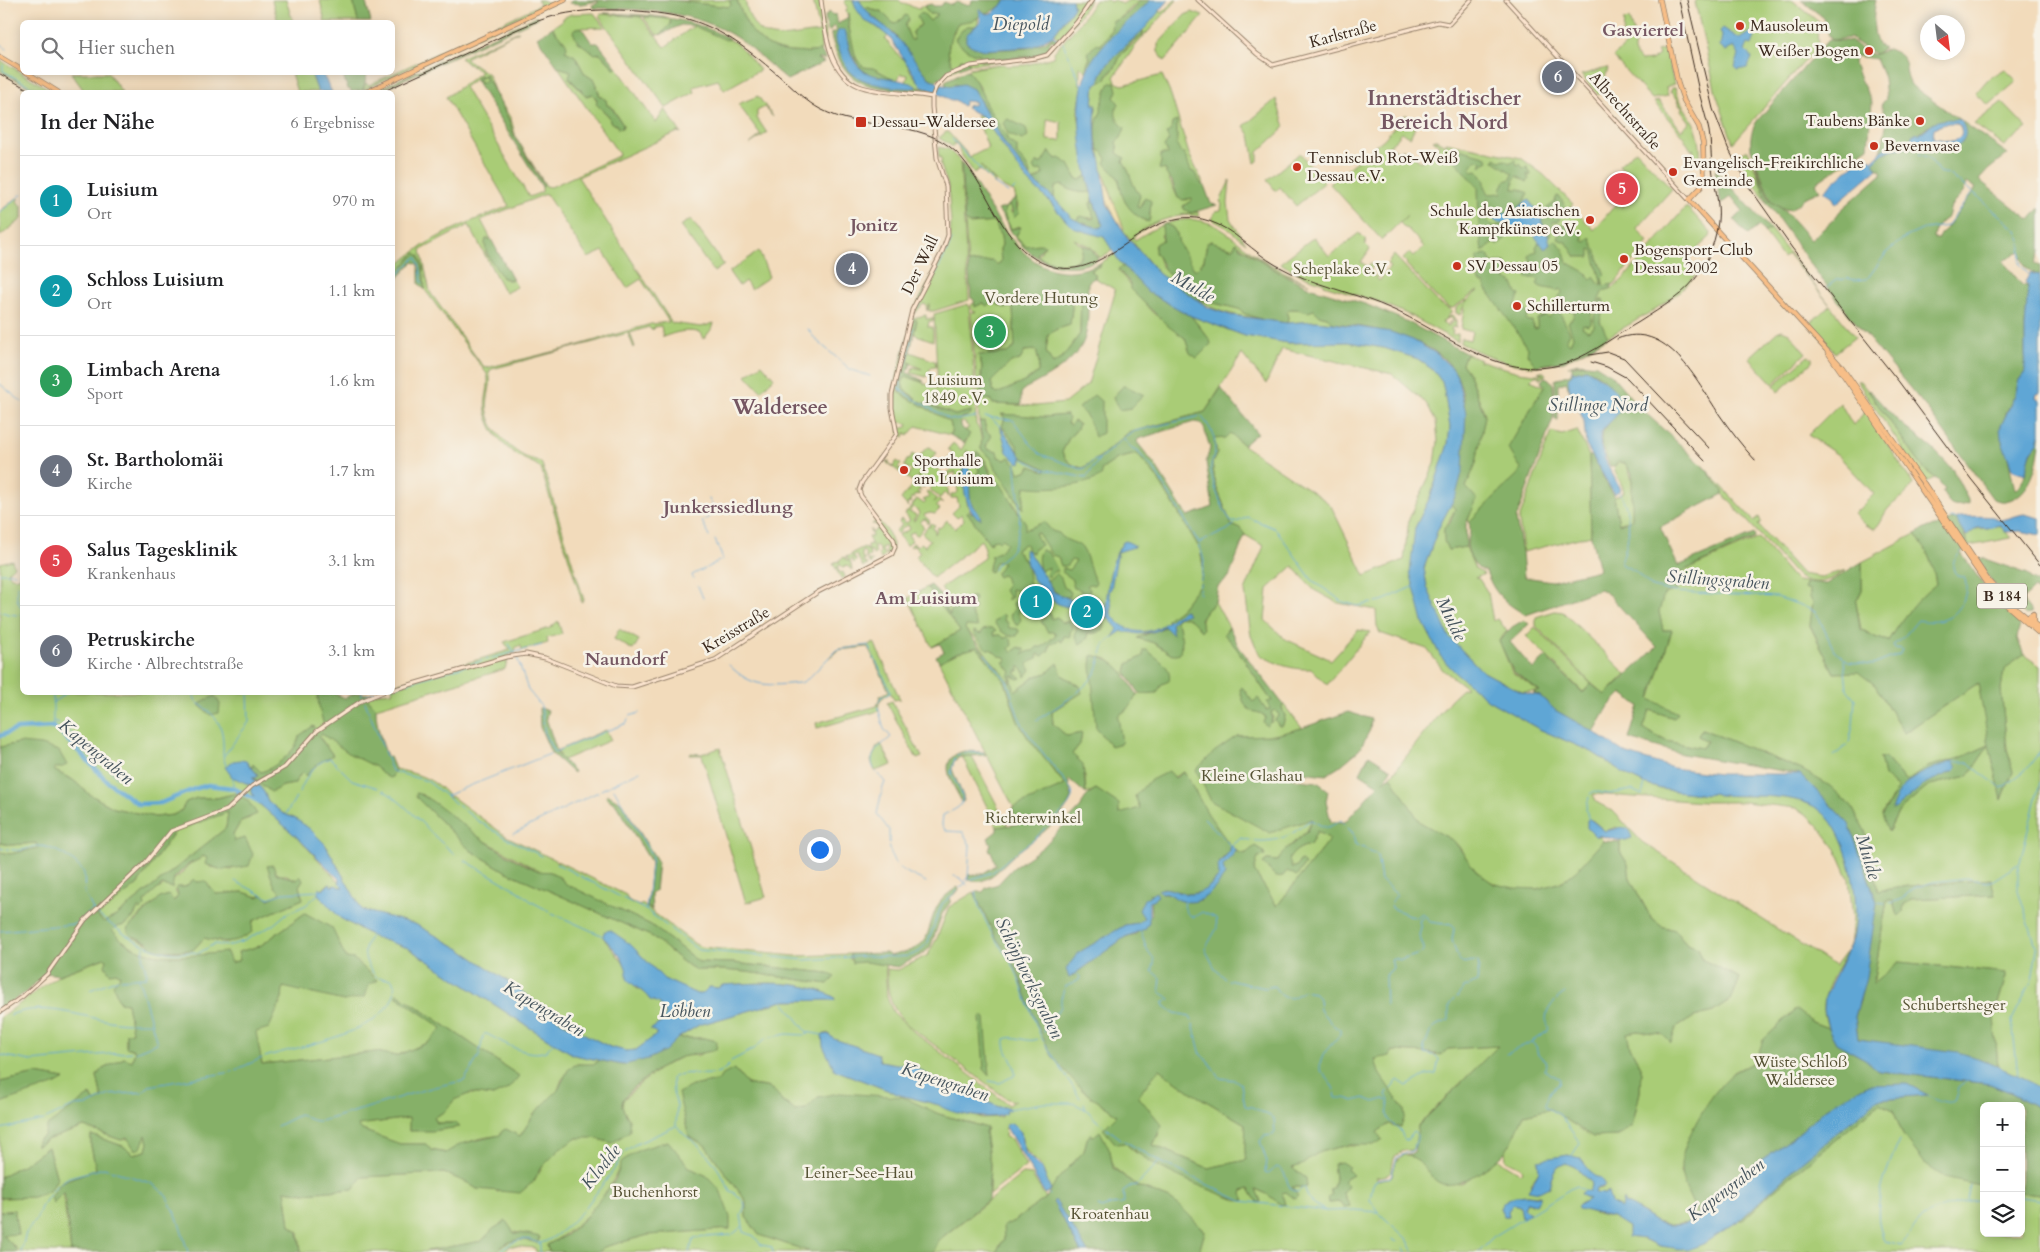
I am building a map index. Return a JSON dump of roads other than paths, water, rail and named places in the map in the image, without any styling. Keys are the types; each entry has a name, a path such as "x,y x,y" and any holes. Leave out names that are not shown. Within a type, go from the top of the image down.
{"highway":[{"name":"B 184","path":"1922,486 1993,587 2040,634"},
{"path":"2024,618 2032,614 2031,624"},
{"name":"B 184","path":"2031,624 2040,629"}],"main road":[{"path":"370,90 565,0"},
{"path":"821,0 832,56 841,71 856,85 933,95 940,82 951,74 971,66 1047,55 1068,33 1092,0"},
{"name":"Karlstraße","path":"1198,0 1270,64 1277,64 1438,22 1450,23 1470,0"},
{"name":"Albrechtstraße","path":"1506,0 1849,375 1922,486"},
{"path":"1660,0 1678,84 1684,101 1699,127 1703,143 1704,179 1701,187 1689,200"},
{"path":"0,56 20,69"},
{"path":"31,75 55,90"},
{"name":"Der Wall","path":"860,489 896,436 897,430 893,416 892,390 912,310 942,252 948,235 946,186 937,158 933,95"},
{"name":"Albrechtstraße","path":"1827,351 1922,486"},
{"name":"Kreisstraße","path":"395,689 520,655 545,658 616,686 625,687 632,687 715,660 818,592 893,553 895,547 894,540 861,495 860,489"},
{"path":"0,1012 23,996 47,974 81,924 98,910 116,889 145,863 167,834 175,828 223,812 258,782 279,772 292,761 318,731 361,700 375,695"}],"water":[{"path":"853,0 859,0 871,16 901,42 929,78 942,85 963,84 973,89 1005,144 1033,181 1054,198 1072,218 1084,224 1100,228 1103,225 1090,189 1082,147 1080,104 1082,85 1093,58 1116,32 1151,0 1169,0 1146,27 1111,60 1105,67 1099,82 1095,84 1093,105 1096,104 1096,143 1101,162 1107,204 1127,237 1159,274 1209,308 1230,315 1287,323 1315,321 1391,332 1413,340 1437,354 1453,369 1457,376 1466,413 1463,469 1456,495 1438,529 1424,568 1427,587 1449,637 1482,671 1521,692 1540,696 1555,710 1594,732 1625,753 1673,768 1719,774 1800,774 1849,824 1877,902 1866,977 1855,1017 1858,1039 1958,1052 1983,1060 2024,1078 2040,1089 2040,1109 2012,1093 1990,1084 1879,1071 1865,1059 1836,1043 1828,1028 1824,1010 1825,997 1853,939 1856,905 1850,865 1844,846 1836,829 1825,815 1813,806 1791,799 1767,796 1718,795 1713,793 1707,795 1661,789 1644,784 1592,752 1539,729 1488,700 1455,672 1441,657 1423,622 1410,572 1415,528 1431,495 1448,444 1450,427 1442,382 1433,370 1418,359 1384,348 1348,342 1288,343 1245,336 1191,316 1148,292 1119,261 1104,237 1076,229 1027,180 982,116 966,108 968,105 974,105 975,102 965,101 963,106 955,100 951,100 921,85 890,38 877,27 865,21"},
{"name":"Diepold","path":"1007,0 1072,0 1074,7 1053,35 1032,47 983,50 966,42 966,35 981,21 979,10 986,14 993,13"},
{"path":"1723,28 1740,39 1752,32 1756,34 1752,45 1748,44 1745,51 1752,58 1747,68 1738,70 1735,67 1739,55 1734,47 1726,51 1720,46 1722,36 1720,31"},
{"path":"839,30 844,30 846,33 849,49 860,68 875,76 911,83 916,88 880,85 855,75 846,65 837,44 836,37"},
{"path":"312,75 323,75 331,90 317,90"},
{"path":"1946,119 1960,120 1965,130 1964,139 1958,145 1949,147 1932,141 1915,147 1894,149 1883,153 1873,163 1877,169 1836,204 1832,196 1824,191 1862,157 1865,156 1873,160 1884,149 1909,143 1913,134 1921,133 1934,122","holes":["1948,123 1955,123 1960,126 1962,132 1957,139 1952,141 1933,138 1934,128"]},
{"path":"1530,200 1532,205 1542,212 1543,226 1550,244 1545,249 1528,228 1513,230 1503,222 1498,223 1494,220 1494,214 1498,211 1505,213 1513,212"},
{"path":"2030,273 2040,275 2040,393 2037,394 2036,398 2040,401 2040,435 2038,443 2031,452 2025,474 2012,469 2001,438 2000,428 2015,395 2019,380 2025,372 2025,327 2028,286 2025,282"},
{"name":"Stillinge Nord","path":"1586,369 1610,386 1619,398 1620,404 1617,415 1600,435 1605,460 1620,490 1614,494 1586,445 1584,421 1569,387 1568,378 1573,373 1571,370 1575,372"},
{"path":"1000,426 1022,457 1021,463 1017,462 1007,452"},
{"path":"965,462 968,464 969,469 971,502 981,519 971,510 965,494 963,476"},
{"path":"2024,514 2040,518 2040,535 2020,531 2005,532 2000,525 1977,528 1967,536 1960,528 1957,518 1986,516 2000,520"},
{"path":"1126,541 1134,545 1134,547 1118,552 1109,591 1112,607 1111,613 1119,623 1130,629 1142,632 1159,627 1184,610 1188,614 1178,617 1171,623 1173,635 1164,626 1156,631 1139,634 1122,631 1113,637 1118,629 1105,614 1108,586 1114,559 1123,542"},
{"path":"1025,549 1054,592 1074,601 1087,594 1097,605 1095,606 1088,601 1077,607 1067,607 1048,597 1040,589 1028,569"},
{"name":"Löbben","path":"233,761 246,761 258,775 256,778 252,777 264,792 268,801 282,813 296,819 310,829 325,844 362,910 415,924 460,949 512,984 561,1022 610,1047 626,1051 636,1050 656,1035 656,1032 650,1030 663,1021 666,1014 659,1003 650,1000 627,979 626,967 623,961 603,937 604,932 610,930 630,944 664,979 697,994 702,994 709,987 718,988 723,985 780,984 808,987 834,997 835,1000 783,1001 699,1025 678,1038 665,1051 648,1059 623,1065 574,1055 408,948 374,937 340,918 318,894 319,888 323,890 330,883 331,886 343,887 339,883 340,880 299,839 256,801 248,784 232,777 225,767"},
{"path":"1953,761 1957,768 1954,771 1926,783 1894,809 1891,809 1899,793 1911,780 1924,772"},
{"path":"1590,819 1605,831 1621,827 1627,829 1632,838 1617,840 1598,835 1596,837 1587,828 1587,820"},
{"path":"1230,845 1237,850 1223,866 1225,875 1211,892 1200,900 1187,902 1169,894 1161,893 1158,890 1168,889 1190,894 1206,889 1219,876 1218,865 1230,851"},
{"path":"1156,892 1158,896 1149,902 1149,922 1145,929 1125,937 1069,978 1066,969 1078,953 1125,925 1138,923 1144,918 1139,910 1144,899"},
{"path":"828,1034 834,1039 878,1054 880,1061 914,1067 937,1080 999,1107 1008,1107 1009,1110 1000,1116 992,1117 961,1114 939,1105 900,1095 835,1070 823,1046 822,1035"},
{"path":"1907,1084 1928,1095 1878,1099 1800,1163 1741,1219 1703,1244 1687,1250 1660,1246 1643,1239 1628,1237 1628,1227 1612,1217 1578,1209 1577,1206 1589,1199 1580,1194 1584,1190 1589,1191 1592,1183 1575,1167 1566,1163 1554,1172 1549,1187 1539,1192 1528,1190 1539,1171 1538,1160 1568,1155 1580,1158 1594,1176 1601,1178 1605,1186 1596,1189 1595,1193 1605,1194 1608,1191 1611,1203 1621,1208 1623,1199 1625,1204 1658,1223 1672,1225 1687,1223 1722,1200 1725,1197 1727,1185 1795,1136 1833,1103 1867,1085"},
{"path":"1012,1123 1021,1132 1026,1153 1043,1171 1051,1190 1045,1194 1005,1125"},
{"path":"1527,1195 1541,1197 1535,1204 1527,1202 1524,1209 1530,1213 1522,1218 1520,1206 1513,1204 1508,1211 1509,1216 1504,1216 1500,1208 1505,1201"},
{"path":"1055,1200 1088,1252 1081,1252 1053,1202"}],"waterway":[{"path":"1053,35 1058,40"},
{"path":"1063,43 1083,88"},
{"path":"0,44 7,49"},
{"path":"3,65 3,71 37,90"},
{"path":"952,139 993,183 1008,193"},
{"path":"1919,154 1929,158 1939,172 1948,174 1975,194 2017,231 2021,241"},
{"path":"1012,191 1015,188"},
{"path":"1925,229 1947,226 1972,193"},
{"path":"0,212 20,196"},
{"path":"1847,278 1855,280 1867,279 1888,251 1904,238 1924,229"},
{"path":"918,307 952,240"},
{"path":"2021,243 2020,264 2028,274"},
{"path":"395,280 417,258 422,283"},
{"path":"1827,287 1836,280 1845,279"},
{"path":"901,388 900,380 908,357 913,328"},
{"path":"808,329 815,339 851,370 870,376"},
{"path":"0,384 20,400"},
{"path":"897,386 904,393 949,419 956,420 976,417"},
{"path":"985,417 1013,420 1040,454 1081,469 1101,458 1121,440 1135,431 1201,416 1213,435 1215,451 1211,468 1212,478 1224,510 1231,522 1237,522 1247,517 1276,529 1312,580 1343,602 1358,606 1372,603"},
{"path":"991,418 1001,427"},
{"path":"1121,440 1126,441 1154,469 1199,543 1227,530 1235,524"},
{"path":"1023,459 1043,469 1086,478 1100,458"},
{"path":"994,570 998,562 1011,551 1017,537 1020,516 1016,463"},
{"name":"Stillingsgraben","path":"1619,492 1626,509 1629,527 1621,562 1635,571 1652,587 1674,592 1777,597 1803,606"},
{"path":"709,499 716,513 702,521 709,537"},
{"path":"1950,518 1957,519"},
{"path":"706,568 723,559 715,540"},
{"path":"1199,543 1204,561 1199,590"},
{"path":"1805,607 1816,612 1834,650 1848,662 1873,665 1900,654 1902,649 1895,648 1893,645 1902,639 1918,620 1929,621 1948,618 1961,605 1964,600 1966,582 1964,577 1957,576 1953,566 1954,560 1961,552"},
{"path":"693,578 692,575 704,569"},
{"path":"0,573 15,573"},
{"path":"17,585 17,599 20,606"},
{"path":"698,586 703,598"},
{"path":"1376,602 1414,587"},
{"path":"0,611 17,615"},
{"path":"1101,654 1104,645 1113,637"},
{"path":"509,644 515,654"},
{"path":"485,660 542,645"},
{"path":"801,683 809,678 836,650 868,645 890,690 890,693 881,697 878,703"},
{"path":"985,654 1007,681 1018,715 1026,731 1072,790 1071,800 1068,805 1047,826"},
{"path":"517,657 528,690 541,706 545,735 554,752 627,723 628,719"},
{"path":"1036,721 1076,694 1093,676 1098,667 1100,657"},
{"path":"1834,756 1849,743 1853,725 1855,699 1847,689 1844,660"},
{"path":"395,686 482,661"},
{"path":"729,665 753,682 769,685 799,683"},
{"path":"53,695 53,727"},
{"path":"52,703 64,695"},
{"path":"193,695 196,701"},
{"path":"227,768 223,757 249,722 248,695"},
{"path":"365,702 392,771 427,781 478,821 542,856"},
{"path":"198,703 212,714 220,725 223,738 223,755"},
{"path":"874,769 872,764 873,754 891,737 884,729 878,707"},
{"path":"630,716 639,713"},
{"path":"53,721 59,723 85,745 117,778"},
{"name":"Kapengraben","path":"0,736 17,729 53,727 108,782 138,804 161,803 208,785 233,788 260,802"},
{"path":"1953,762 1968,762 2002,788 2027,769 2040,751"},
{"path":"957,755 967,752 983,753"},
{"path":"459,790 550,754"},
{"path":"299,793 307,777 315,767 330,758 352,780 378,788"},
{"path":"955,758 951,772 962,800 957,808 943,815 942,825 946,831 963,832 970,845 968,877 964,881"},
{"path":"601,790 640,771"},
{"path":"876,772 885,782 877,814 889,830 890,851 893,858 896,864 907,873 926,882"},
{"path":"233,777 233,788"},
{"path":"2018,1075 2012,1020 2032,980 2037,949 2018,890 2018,870 2040,782"},
{"path":"1590,794 1594,791 1608,794 1632,790 1642,795 1645,784"},
{"path":"614,789 652,856 646,910"},
{"path":"383,790 411,812 437,839 456,855"},
{"path":"446,796 457,791"},
{"path":"513,834 598,792"},
{"path":"286,814 296,797"},
{"path":"1589,797 1586,809 1589,821"},
{"path":"1204,818 1231,846"},
{"path":"1232,846 1241,838 1260,841 1279,839 1291,834 1311,820 1326,827 1341,820 1345,825"},
{"path":"960,888 969,880 993,872 1036,838 1045,828"},
{"path":"1348,828 1353,833 1355,844 1377,854 1381,880 1397,895 1391,902 1392,908 1414,917"},
{"path":"7,849 24,850 36,846 50,848 76,863 84,873 85,894 94,911"},
{"path":"0,848 4,849"},
{"path":"464,860 549,911"},
{"path":"557,864 646,910 698,950 805,960 867,956 896,957 909,956 919,952 928,942 942,904 957,891"},
{"path":"1890,903 1900,900 1914,888 1933,882 1965,878 1986,882 1992,881 2018,864"},
{"path":"954,876 960,878 967,885"},
{"path":"235,881 268,898 284,893 319,891"},
{"name":"Schöpfwerksgraben","path":"976,892 979,907 991,932 1014,967 1041,1037 1080,1098"},
{"path":"96,913 122,933 151,948 172,953 199,953 214,944 228,946 244,941 273,925 286,914 306,905 318,894"},
{"path":"1185,900 1184,906 1189,915 1194,917 1202,912 1216,918 1217,928 1205,949 1216,970 1225,978"},
{"path":"1877,902 1885,903"},
{"path":"0,931 75,924 93,909"},
{"path":"552,913 603,936"},
{"path":"1416,917 1423,913 1430,922 1452,925 1454,929 1452,940 1459,961 1478,962 1477,982 1464,988 1457,997"},
{"path":"1386,1005 1385,976 1393,968 1391,959 1401,960 1422,953 1424,948 1419,935 1421,929 1419,921 1425,915"},
{"path":"1141,932 1147,949 1154,958 1152,971 1161,979 1160,992 1170,999 1163,1003 1164,1006 1175,1013 1190,1016 1192,1020"},
{"path":"373,934 366,944 365,956 369,967 377,977"},
{"path":"121,979 146,977 147,974 143,960 144,947"},
{"path":"1044,1032 1049,1021 1061,1007 1061,998 1065,987 1079,980 1080,977 1076,972"},
{"path":"265,1057 342,1035 378,1016 390,1003 395,987 392,979 379,978"},
{"path":"90,990 118,979"},
{"path":"135,1052 157,1043 139,979"},
{"path":"1228,980 1265,988 1274,986 1281,995 1287,998 1294,997 1303,991 1315,993 1319,999 1320,1010 1331,1023"},
{"path":"1565,993 1555,1001 1546,1015 1548,1031 1531,1042 1536,1046 1538,1055 1546,1060 1547,1064 1544,1070 1560,1079 1559,1084 1550,1091 1545,1105 1560,1115 1580,1143 1571,1157"},
{"path":"1391,1089 1398,1080 1407,1086 1426,1075 1436,1074 1439,1059 1436,1056 1425,1053 1423,1046 1433,1029 1437,1025 1449,1020 1449,1005 1454,999"},
{"name":"Kapengraben","path":"783,1001 807,1032 822,1035"},
{"path":"10,1015 39,1009 54,1010 114,1022 129,1023"},
{"path":"131,1023 150,1023"},
{"path":"1193,1024 1201,1055 1208,1061 1220,1078 1235,1080 1241,1084 1245,1106 1252,1107 1274,1118 1275,1132 1273,1135 1264,1136 1260,1141 1267,1162 1265,1172 1268,1173 1277,1167 1284,1173 1288,1185 1293,1191 1298,1192 1302,1187 1305,1188 1309,1199 1326,1211"},
{"path":"1333,1025 1340,1030 1340,1034 1326,1050 1321,1059 1320,1070 1328,1079 1336,1098 1354,1101 1364,1098 1374,1102 1384,1099 1387,1101"},
{"path":"484,1034 532,1053 546,1051 553,1043"},
{"name":"Klodde","path":"731,1061 754,1049 766,1038 787,1034 809,1034"},
{"path":"277,1126 299,1115 319,1121 361,1110 419,1091 464,1081 479,1056 483,1036"},
{"path":"989,1081 1000,1083 1015,1075 1014,1065 1006,1049 1005,1039 1038,1039"},
{"path":"1507,1054 1531,1042"},
{"path":"0,1055 31,1061 131,1052"},
{"path":"144,1091 149,1086 231,1072 262,1058"},
{"name":"Klodde","path":"676,1125 677,1105 673,1093 672,1078 687,1074 716,1073 729,1065"},
{"name":"Kapengraben","path":"1928,1095 1942,1101 1953,1101 1957,1098 1959,1087 1967,1081"},
{"path":"1378,1212 1370,1200 1373,1183 1378,1179 1391,1177 1397,1157 1412,1151 1417,1139 1417,1135 1413,1132 1407,1140 1404,1139 1400,1130 1391,1123 1388,1117 1389,1100 1386,1095 1388,1091"},
{"path":"0,1129 44,1120 74,1106 88,1105 109,1095 142,1092"},
{"name":"Kapengraben","path":"1008,1109 1044,1103 1073,1103 1087,1110 1096,1120 1121,1139 1159,1161 1241,1201 1327,1211 1355,1210 1378,1212 1407,1239 1414,1252"},
{"name":"Kapengraben","path":"1084,1103 1086,1109"},
{"name":"Klodde","path":"585,1208 613,1171 624,1152 634,1145 676,1126"},
{"path":"677,1126 682,1133 705,1152 730,1191 735,1193 744,1202 745,1206 741,1215 744,1232 754,1236 761,1245 772,1247 773,1252"},
{"path":"1899,1141 1885,1177 1879,1204 1878,1218 1886,1241 1901,1245 1920,1221 1929,1214 1952,1205 1980,1200"},
{"path":"1139,1183 1159,1162"},
{"name":"Klodde","path":"21,1252 26,1233 56,1186 69,1177 104,1168 151,1183 162,1191 178,1220 188,1252"},
{"path":"1967,1200 1970,1184"},
{"path":"1098,1206 1101,1208 1122,1204 1124,1202 1123,1192 1131,1186 1137,1185"},
{"name":"Kapengraben","path":"1478,1252 1493,1237 1570,1189 1577,1186 1585,1191"},
{"path":"1047,1191 1050,1195"},
{"path":"2025,1198 2040,1200"},
{"name":"Klodde","path":"499,1252 510,1244 522,1240 544,1242 556,1235 583,1210"},
{"path":"733,1234 742,1227"},
{"path":"689,1252 694,1238 731,1235"},
{"path":"1392,1239 1397,1242"},
{"path":"540,1243 540,1252"},
{"path":"1403,1246 1406,1252"}],"railway":[{"path":"386,90 520,28 554,16 582,11 627,10 687,19 718,31 746,49 806,100 820,109 836,116 908,129 941,141 956,152 967,164 1012,238 1022,250 1035,259 1059,268 1081,267 1102,258 1142,233 1163,223 1185,218 1209,221 1227,229 1268,260 1290,272 1394,310 1478,354 1522,367 1545,367 1569,362 1587,354 1673,300 1688,287 1701,271 1712,247 1717,227 1718,200 1712,167 1710,136 1679,0"},
{"path":"1687,0 1713,109 1728,148 1747,184 1792,248 1899,382 1971,479 2040,565"},
{"path":"0,74 29,90"},
{"path":"1617,339 1635,335 1651,338 1665,345 1690,370 1719,414 1755,460"},
{"path":"1589,355 1608,352 1624,358 1709,448"},
{"path":"1591,362 1607,367 1627,378 1705,461"}],"place":[{"name":"Mausoleum","path":"1740,26"},
{"name":"Weißer Bogen","path":"1869,51"},
{"name":"Petruskirche","path":"1558,77"},
{"name":"Taubens Bänke","path":"1920,121"},
{"name":"Dessau-Waldersee","path":"861,122"},
{"name":"Bevernvase","path":"1874,146"},
{"name":"Tennisclub Rot-Weiß Dessau e.V.","path":"1297,167"},
{"name":"Evangelisch-Freikirchliche Gemeinde","path":"1673,172"},
{"name":"Salus Tagesklinik","path":"1622,189"},
{"name":"Schule der Asiatischen Kampfkünste e.V.","path":"1590,220"},
{"name":"Bogensport-Club Dessau 2002","path":"1624,259"},
{"name":"SV Dessau 05","path":"1457,266"},
{"name":"St. Bartholomäi","path":"852,269"},
{"name":"Schillerturm","path":"1517,306"},
{"name":"Limbach Arena","path":"990,332"},
{"name":"Sporthalle am Luisium","path":"904,470"},
{"name":"Luisium","path":"1036,602"},
{"name":"Schloss Luisium","path":"1087,612"}],"district":[{"name":"Gasviertel","path":"1643,30"},
{"name":"Innerstädtischer Bereich Nord","path":"1444,110"},
{"name":"Jonitz","path":"874,225"},
{"name":"Waldersee","path":"780,407"},
{"name":"Junkerssiedlung","path":"728,507"},
{"name":"Am Luisium","path":"926,598"},
{"name":"Naundorf","path":"625,659"}],"park label":[{"name":"Scheplake e.V.","path":"1342,269"},
{"name":"Vordere Hutung","path":"1041,298"},
{"name":"Luisium 1849 e.V.","path":"955,389"},
{"name":"Kleine Glashau","path":"1252,776"},
{"name":"Richterwinkel","path":"1033,818"},
{"name":"Schubertsheger","path":"1954,1005"},
{"name":"Wüste Schloß Waldersee","path":"1800,1071"},
{"name":"Leiner-See-Hau","path":"859,1173"},
{"name":"Buchenhorst","path":"655,1192"},
{"name":"Kroatenhau","path":"1110,1214"}],"water label":[{"name":"Mulde","path":"1193,287"},
{"name":"Mulde","path":"1451,619"},
{"name":"Mulde","path":"1868,857"}]}
